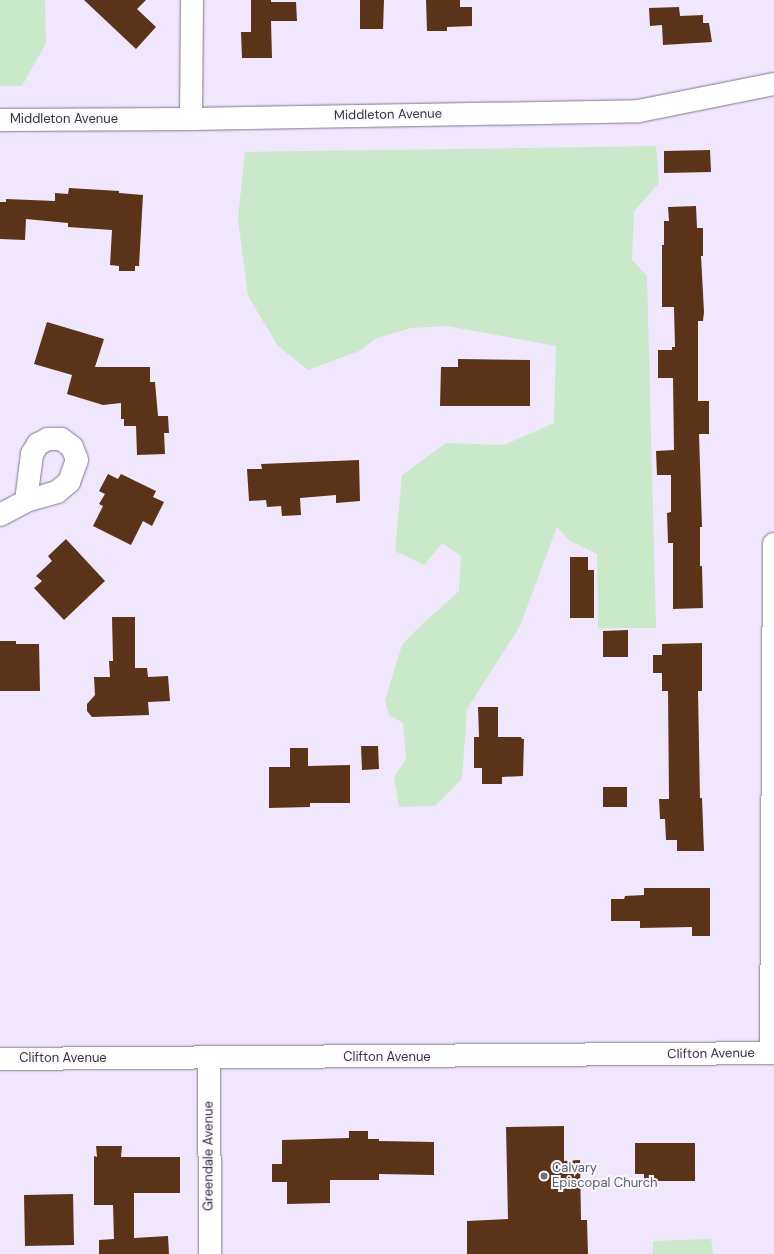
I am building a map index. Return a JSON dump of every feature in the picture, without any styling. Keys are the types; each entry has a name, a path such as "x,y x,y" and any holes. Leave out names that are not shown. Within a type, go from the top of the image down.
{"street":[{"path":"191,119 192,0"},
{"name":"Middleton Avenue","path":"0,120 191,119 639,111 774,84"},
{"path":"0,515 26,501"},
{"path":"772,1053 774,544"},
{"name":"Clifton Avenue","path":"0,1059 772,1053"},
{"name":"Greendale Avenue","path":"209,1058 210,1254"}],"green space":[{"path":"0,0 45,0 46,43 22,86 0,86"},
{"path":"656,146 659,183 634,211 632,260 647,276 656,628 598,628 597,554 570,541 557,527 520,626 467,709 462,779 435,806 399,807 394,777 406,759 403,723 389,715 385,700 402,645 418,628 459,591 461,556 442,543 424,565 395,551 402,475 446,443 504,445 554,423 556,346 447,326 411,328 377,338 359,351 308,370 278,346 248,296 238,219 245,152"},
{"path":"711,1239 713,1254 653,1254 653,1241"}],"building":[{"path":"84,0 146,0 137,9 156,27 136,49"},
{"path":"251,0 296,2 297,21 271,21 272,58 242,58 241,32 251,32"},
{"path":"360,0 384,0 383,29 360,29"},
{"path":"426,0 460,0 460,7 472,7 472,26 447,27 447,31 427,31"},
{"path":"679,7 680,16 703,15 703,23 709,23 712,42 663,45 662,25 650,26 649,8"},
{"path":"710,150 711,172 664,173 664,151"},
{"path":"69,188 119,191 119,193 143,195 139,266 135,266 135,271 119,271 119,266 110,265 112,230 68,227 68,223 26,219 25,240 0,239 0,202 6,202 6,199 55,201 55,193 68,194"},
{"path":"696,206 697,228 703,228 703,256 701,256 704,312 703,321 698,321 698,401 709,401 709,434 699,434 702,527 700,527 700,566 702,566 703,608 673,609 673,543 668,543 667,513 671,512 671,475 657,475 656,451 674,450 673,378 658,378 658,350 672,350 672,347 675,347 674,307 662,307 662,245 664,245 664,221 669,221 668,207"},
{"path":"47,322 104,339 95,367 150,367 150,382 155,382 158,416 168,416 169,433 164,433 165,454 137,455 136,426 124,426 124,419 121,419 121,403 103,405 67,394 72,375 34,364"},
{"path":"458,359 530,360 530,406 440,406 441,367 458,367"},
{"path":"359,460 360,501 336,503 336,495 300,498 301,515 282,516 281,506 267,507 266,500 249,501 247,469 262,469 261,464"},
{"path":"108,474 118,479 121,474 156,491 153,497 164,502 152,526 143,521 131,545 93,526 103,506 99,504 105,494 99,491"},
{"path":"66,539 105,581 64,620 34,588 42,581 36,576 52,561 48,556"},
{"path":"570,557 588,557 588,570 594,570 594,618 570,618"},
{"path":"112,617 135,617 135,668 147,668 148,677 168,676 170,701 148,702 149,715 92,717 87,711 87,704 95,695 94,677 110,677 109,661 113,661"},
{"path":"628,630 628,657 603,657 603,631"},
{"path":"0,641 16,641 16,644 39,644 40,691 0,691"},
{"path":"702,643 702,691 698,691 700,798 702,798 704,851 677,851 677,840 666,840 665,819 660,819 659,799 669,799 668,691 662,691 662,673 653,673 653,655 662,655 662,644"},
{"path":"478,707 498,707 498,737 521,737 524,739 523,776 502,777 502,784 482,784 482,768 474,768 474,737 479,737"},
{"path":"361,746 378,746 379,769 362,770"},
{"path":"290,748 308,748 308,766 350,765 350,803 310,803 310,807 269,808 269,767 290,767"},
{"path":"603,787 627,787 627,807 603,807"},
{"path":"644,888 710,888 710,936 692,936 692,927 640,928 640,921 611,921 611,899 624,899 625,896 644,895"},
{"name":"Calvary Episcopal Church","path":"564,1126 564,1161 580,1160 581,1220 587,1220 588,1254 467,1254 467,1221 508,1219 506,1127"},
{"path":"349,1131 368,1131 368,1139 379,1139 379,1141 434,1142 434,1175 379,1174 379,1180 330,1180 330,1203 287,1204 287,1182 272,1182 272,1164 282,1164 282,1140 349,1138"},
{"path":"635,1143 695,1143 695,1181 644,1181 644,1174 635,1174"},
{"path":"96,1146 122,1146 121,1157 180,1157 180,1193 134,1193 134,1238 168,1236 169,1254 99,1254 99,1240 114,1239 113,1205 94,1205 94,1156 97,1157"},
{"path":"73,1194 74,1245 25,1246 24,1195"}],"place":[{"name":"Calvary Episcopal Church","path":"544,1176"}]}
